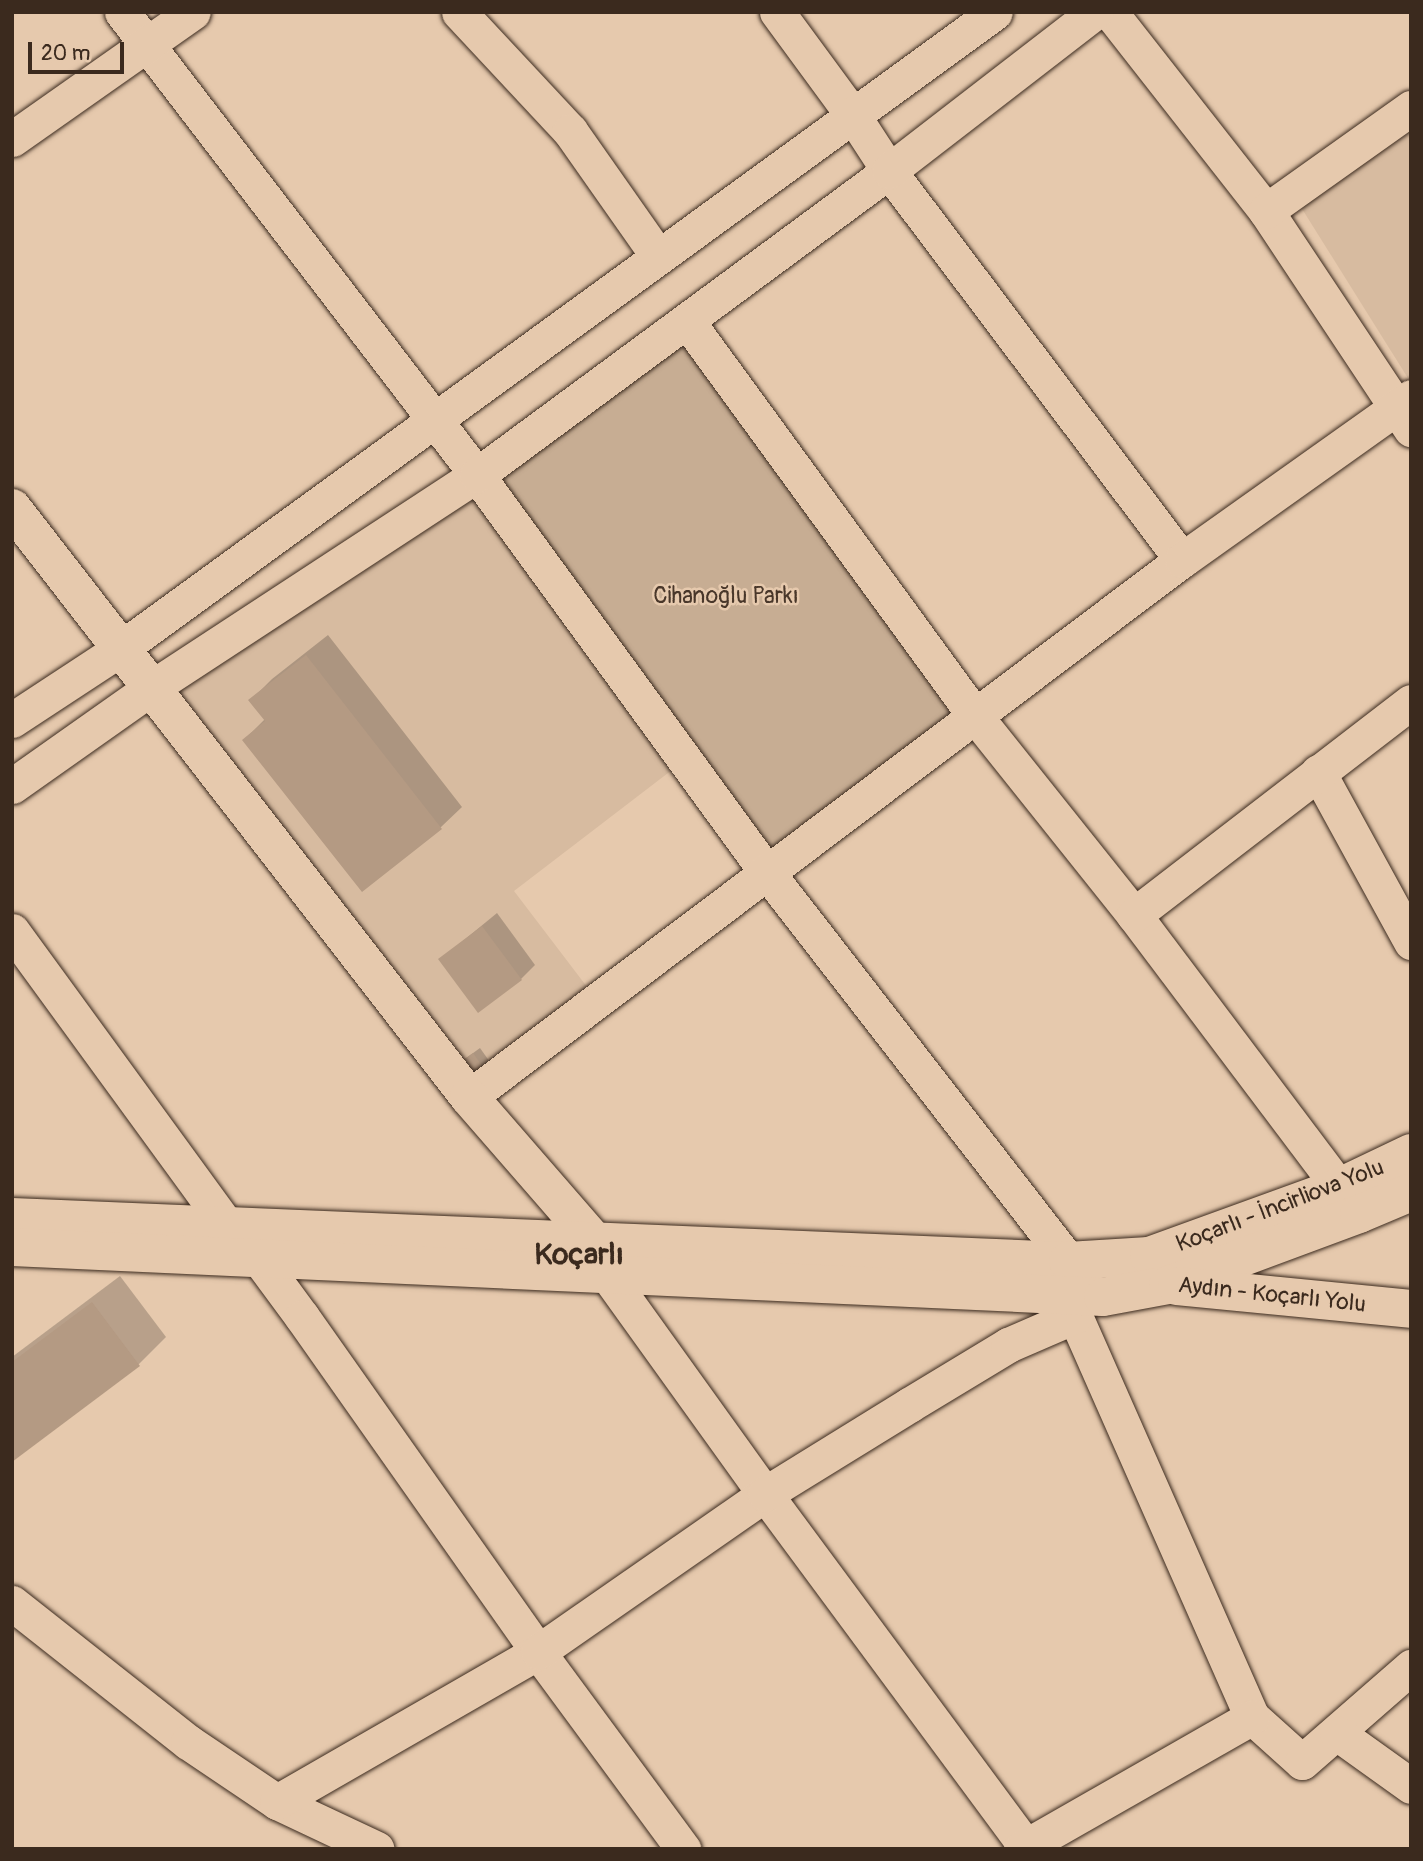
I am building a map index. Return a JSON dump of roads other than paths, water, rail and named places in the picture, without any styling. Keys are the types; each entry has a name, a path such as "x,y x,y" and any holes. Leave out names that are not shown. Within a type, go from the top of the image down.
{"main road":[{"path":"12,508 469,1097 600,1257"},
{"path":"469,1097 556,1254"},
{"name":"Koçarlı - İncirliova Yolu","path":"1350,1201 1411,1153"},
{"name":"Koçarlı - İncirliova Yolu","path":"1158,1271 1350,1201 1411,1192"},
{"path":"12,1217 226,1225 556,1254 1072,1291 1102,1297 1158,1271"},
{"path":"12,1247 260,1260 556,1254"},
{"name":"Aydın - Koçarlı Yolu","path":"1158,1271 1411,1310"}],"street":[{"path":"122,12 477,475 1072,1291 1251,1717 1302,1762 1411,1667"},
{"path":"12,139 193,12"},
{"path":"459,12 570,131 658,256"},
{"path":"777,12 890,171 1182,560"},
{"path":"12,720 120,649 995,12"},
{"path":"12,786 151,688 477,475 890,171 1095,12"},
{"path":"469,1097 1182,560 1406,411 1266,211 1110,12"},
{"path":"1266,211 1411,108"},
{"path":"687,321 976,717 1134,915 1350,1201"},
{"path":"1134,915 1411,702"},
{"path":"1318,772 1411,942"},
{"path":"12,931 226,1225 260,1260 538,1652 683,1849"},
{"path":"600,1257 765,1494 1025,1848 1251,1717"},
{"path":"276,1802 538,1652 765,1494 1007,1345 1072,1291"},
{"path":"12,1603 188,1742 276,1802 377,1849"},
{"path":"1337,1733 1411,1786"}],"district":[{"name":"Koçarlı","path":"579,1255"}],"park label":[{"name":"Cihanoğlu Parkı","path":"726,596"}]}
